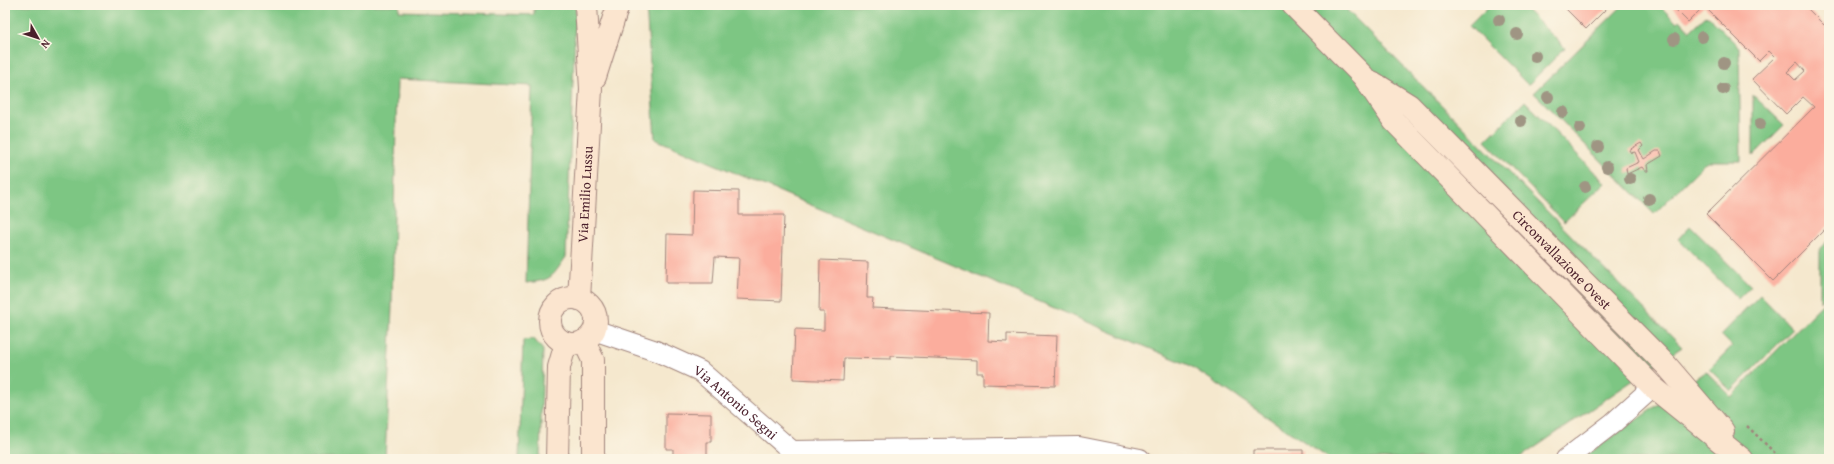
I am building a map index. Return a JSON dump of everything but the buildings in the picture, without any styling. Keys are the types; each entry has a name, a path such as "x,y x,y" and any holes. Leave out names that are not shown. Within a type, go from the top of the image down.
{"street":[{"name":"Via Emilio Lussu","path":"579,299 591,89 586,5"},
{"name":"Via Emilio Lussu","path":"591,89 618,5"},
{"name":"Circonvallazione Ovest","path":"1294,5 1363,76 1394,122 1653,387 1742,459"},
{"name":"Circonvallazione Ovest","path":"1363,76 1409,105 1667,366 1746,459"},
{"path":"557,459 559,367 581,338 596,322 595,314 586,302 579,299 564,300 553,309 550,316 552,329 560,340 581,338"},
{"path":"581,338 593,360 593,459"},
{"name":"Via Antonio Segni","path":"581,338 656,351 700,371 789,455 1079,447 1140,459"},
{"path":"1566,459 1613,423 1653,387"}],"green space":[{"path":"5,5 399,5 399,11 534,15 534,5 576,5 566,257 554,274 547,279 526,283 532,86 397,79 392,307 385,459 5,459"},
{"path":"646,5 1342,5 1682,347 1518,459 1330,459 1189,365 655,139"},
{"path":"1490,5 1522,5 1565,48 1528,85 1469,26"},
{"path":"1623,5 1659,5 1677,23 1680,20 1690,31 1707,15 1739,47 1741,161 1707,161 1654,214 1534,93"},
{"path":"1753,95 1784,125 1753,156"},
{"path":"1525,101 1605,183 1564,222 1485,141"},
{"path":"1690,226 1751,286 1738,299 1678,239"},
{"path":"1829,239 1829,292 1820,302 1820,248"},
{"path":"1760,295 1793,329 1731,391 1709,369 1732,346 1721,335"},
{"path":"1829,297 1829,459 1581,459 1706,371 1731,397"},
{"path":"534,339 543,350 540,459 519,459 523,340"}]}
